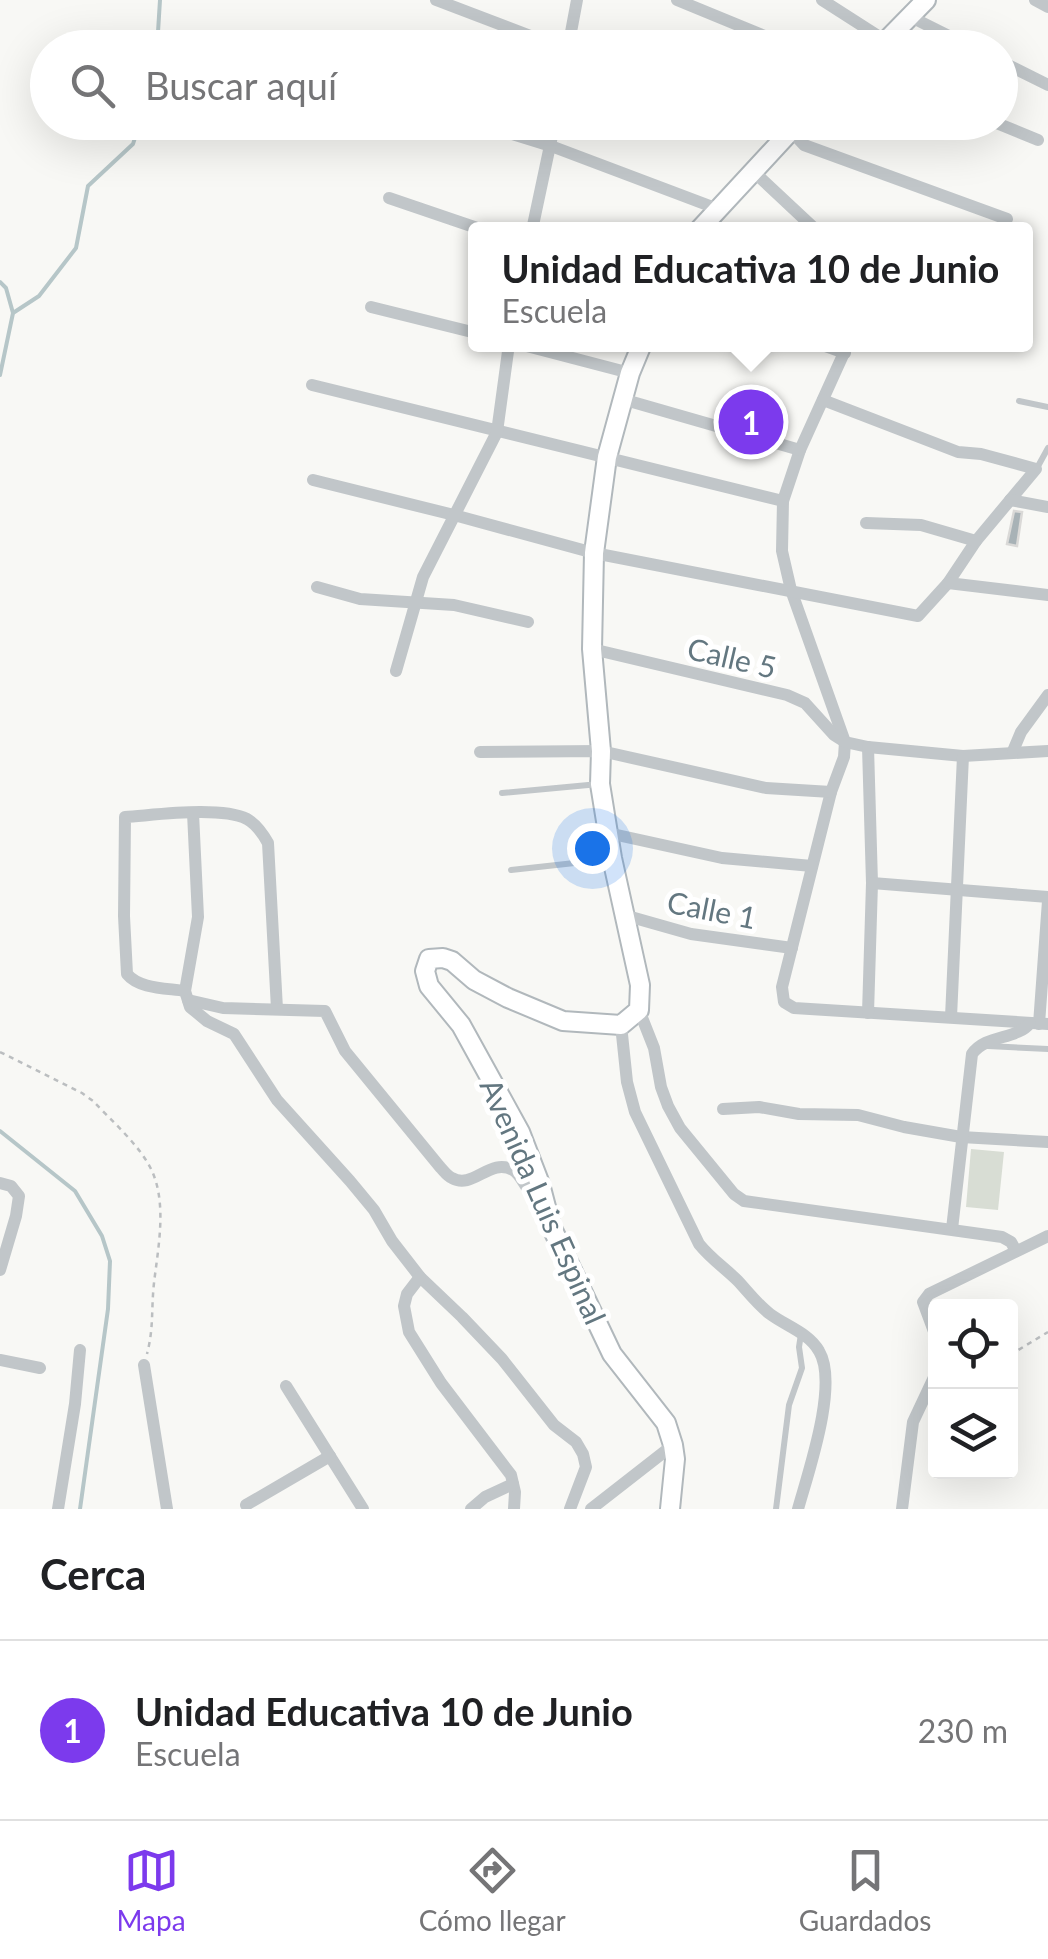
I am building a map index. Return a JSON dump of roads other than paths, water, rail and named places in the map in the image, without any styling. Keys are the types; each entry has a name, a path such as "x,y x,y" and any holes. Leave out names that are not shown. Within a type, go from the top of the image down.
{"street":[{"path":"436,0 517,30"},
{"path":"570,30 578,0"},
{"path":"677,0 750,30"},
{"path":"822,0 863,30"},
{"path":"896,30 926,0"},
{"path":"1035,0 1048,6"},
{"path":"909,16 937,30"},
{"path":"1018,70 1048,84"},
{"path":"1018,132 1038,140"},
{"path":"531,140 718,209"},
{"path":"534,222 551,140"},
{"path":"706,222 782,140"},
{"path":"802,140 804,145 1008,219"},
{"path":"753,171 807,222"},
{"path":"389,198 468,225"},
{"path":"371,307 468,332"},
{"path":"396,670 423,577 497,432 508,352"},
{"path":"550,352 630,373"},
{"path":"639,352 608,457 594,553 592,650 600,784 612,858 640,985 639,1010 654,1048 668,1106 680,1128 744,1202 1002,1237 1016,1251"},
{"path":"845,352 800,450 783,501 782,551 791,590 844,742 844,757 831,792 782,988 784,1002 794,1008 1039,1024"},
{"path":"312,385 783,501"},
{"path":"622,400 800,450"},
{"path":"313,480 594,553 918,616 1036,469 958,452 823,400"},
{"path":"1010,500 1048,507"},
{"path":"866,523 921,526 976,541"},
{"path":"948,583 1048,595"},
{"path":"318,587 360,599 454,604 528,622"},
{"name":"Calle 5","path":"592,650 787,695 805,703 844,742"},
{"path":"1014,751 1021,732 1048,696"},
{"path":"844,742 963,756 1048,750"},
{"path":"868,746 872,882 868,1013"},
{"path":"480,752 601,751 766,788 831,792"},
{"path":"950,1017 963,756"},
{"path":"193,813 198,917 187,995 190,1007 234,1034 277,1100 350,1180 420,1277 502,1359 554,1425 576,1442 586,1467 570,1509"},
{"path":"277,1009 268,843 262,832 249,820 230,814 125,817 124,916 126,974 130,979 223,1008 326,1010 345,1051 452,1178 467,1180 494,1167 503,1167 517,1172 528,1189 542,1192"},
{"path":"608,833 722,858 812,866"},
{"path":"872,882 1048,899 1039,1024"},
{"name":"Calle 1","path":"624,914 691,934 792,948"},
{"name":"Avenida Luis Espinal","path":"620,1025 564,1021 508,998 443,958 426,963 429,986 461,1025 520,1132 551,1226 612,1354 666,1423 675,1459 670,1509"},
{"path":"639,1010 620,1025 627,1082 635,1112 699,1244 765,1310 817,1348 824,1366 820,1428 798,1509"},
{"path":"952,1228 972,1054 982,1044 1039,1024"},
{"path":"723,1109 858,1115 962,1137 1048,1142"},
{"path":"0,1183 11,1186 19,1196 0,1270"},
{"path":"928,1318 925,1298 1048,1236"},
{"path":"420,1277 407,1294 404,1306 409,1332 441,1383 511,1475 514,1509"},
{"path":"58,1509 80,1350"},
{"path":"0,1360 40,1368"},
{"path":"144,1365 167,1509"},
{"path":"286,1386 363,1509"},
{"path":"902,1509 913,1422 928,1389"},
{"path":"590,1509 673,1446"},
{"path":"246,1505 330,1456"},
{"path":"471,1509 514,1484"}],"lane":[{"path":"1019,400 1048,407"},
{"path":"1036,469 1048,448"},
{"path":"502,793 600,784"},
{"path":"511,870 612,858"},
{"path":"982,1044 1048,1048"},
{"path":"776,1509 789,1405 802,1368 802,1334"}],"waterway":[{"path":"158,30 160,0"},
{"path":"0,375 13,313 39,296 76,248 88,186 134,140"},
{"path":"0,282 6,288 13,313"},
{"path":"0,1131 75,1191 102,1236 110,1261 108,1309 80,1509"}],"place":[{"name":"Unidad Educativa 10 de Junio","path":"751,422"}]}
